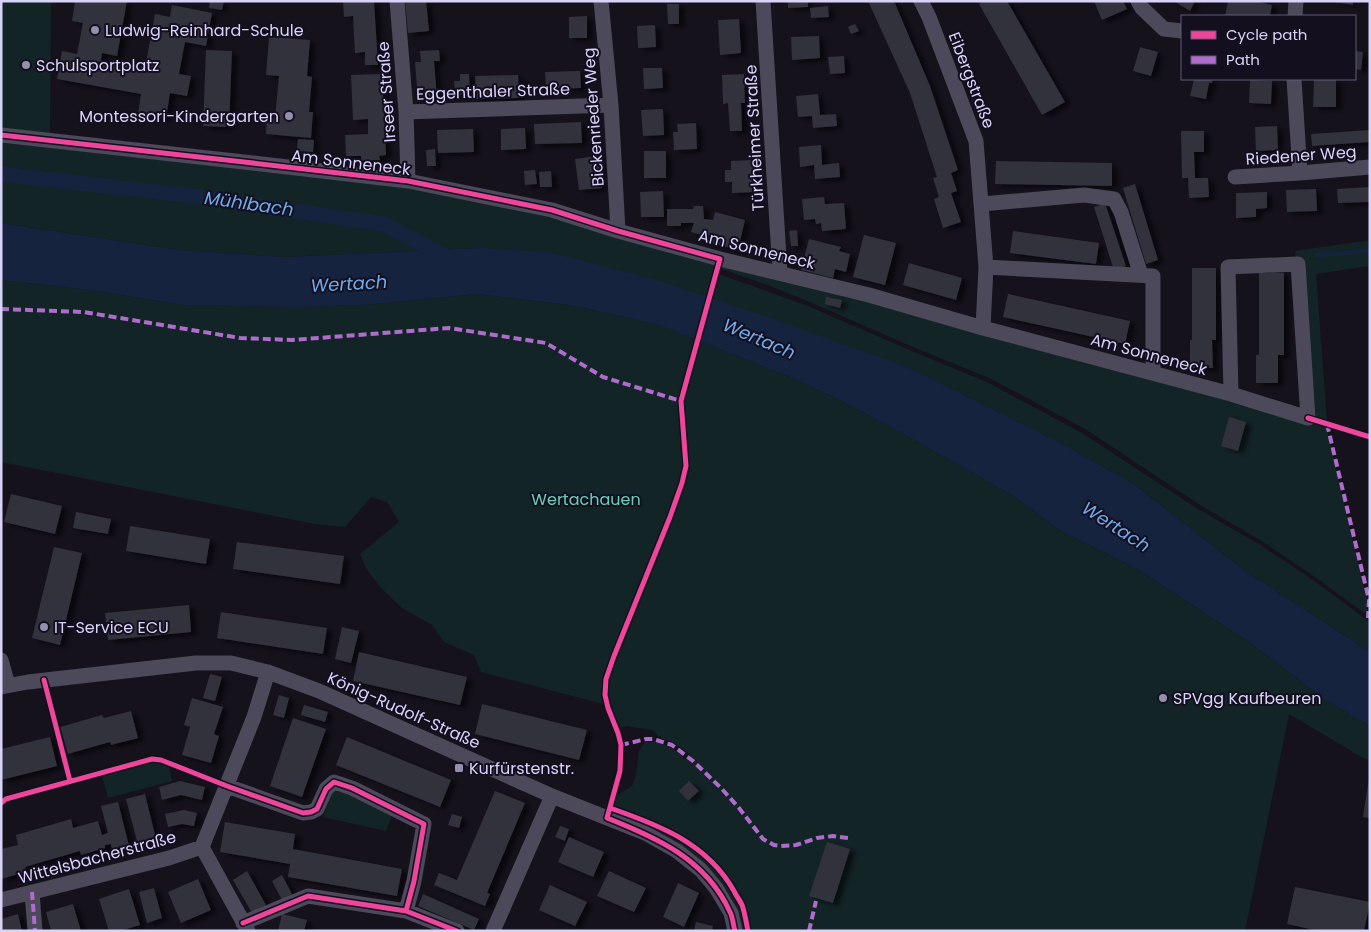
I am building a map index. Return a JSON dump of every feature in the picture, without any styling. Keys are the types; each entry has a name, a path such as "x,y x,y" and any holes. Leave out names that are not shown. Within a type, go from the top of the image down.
{"street":[{"name":"Irseer Straße","path":"397,1 406,112 408,181"},
{"name":"Bickenrieder Weg","path":"602,1 611,105 618,231"},
{"name":"Türkheimer Straße","path":"763,1 780,273"},
{"name":"Eibergstraße","path":"921,1 976,141 986,267 983,328"},
{"path":"1138,1 1142,8 1164,29 1181,32"},
{"path":"1295,15 1296,1"},
{"path":"1294,80 1300,173"},
{"name":"Eggenthaler Straße","path":"406,112 611,105"},
{"name":"Am Sonneneck","path":"1,136 408,181 552,210 618,231 720,259 870,295 983,328 1231,394 1308,418 1298,264 1228,267 1231,394"},
{"name":"Riedener Weg","path":"1235,177 1370,167"},
{"path":"982,204 1084,195 1114,199 1121,212 1141,275"},
{"path":"986,267 1153,276 1153,373"},
{"path":"1,660 5,686"},
{"name":"König-Rudolf-Straße","path":"5,686 196,663 231,663 268,672 319,691 552,796 645,833 676,851 701,870 716,888 731,913 735,931"},
{"path":"268,672 254,717 202,847 245,927 308,896 406,911 457,931"},
{"path":"227,786 303,812 312,812 317,809 326,789 334,782 352,788 424,824 414,881 406,911"},
{"path":"493,931 552,796"},
{"name":"Wittelsbacherstraße","path":"1,900 169,858 202,847"},
{"path":"32,892 35,931"}],"green space":[{"name":"Schulsportplatz","path":"1,1 51,1 50,134 1,129"},
{"path":"1,143 244,167 407,188 551,216 714,263 713,272 808,306 987,382 1082,433 1198,509 1259,544 1313,580 1370,622 1370,652 1248,573 1135,485 1061,443 912,369 479,248 284,257 180,250 1,223"},
{"path":"1370,240 1370,266 1316,274 1327,422 1310,416 1295,251"},
{"path":"724,261 1326,427 1367,601 1367,615 1260,540 1200,505 1085,429 989,378 810,302 722,269"},
{"name":"Wertachauen","path":"1,280 90,290 183,305 299,307 364,305 477,294 570,305 656,324 787,376 834,397 1010,494 1061,531 1134,567 1249,642 1324,699 1370,726 1370,762 1289,714 1245,931 750,931 740,898 724,872 711,859 682,837 648,820 613,807 616,796 632,786 636,775 639,751 645,742 668,746 686,760 689,754 673,742 661,738 652,730 626,726 618,729 608,704 481,672 474,655 444,642 432,625 402,608 381,588 367,570 360,554 399,522 387,502 371,497 345,527 315,524 1,462"},
{"path":"153,763 169,766 172,781 108,798 102,776"},
{"path":"338,791 352,795 392,815 386,831 323,817 332,793"},
{"path":"634,818 681,841 696,851 720,875 739,905 746,931 741,931 737,908 722,883 706,864 680,844 633,821"}],"water":[{"name":"Wertach","path":"1,223 180,250 284,257 479,248 549,252 656,280 912,369 1061,443 1135,485 1248,573 1370,652 1370,726 1324,699 1249,642 1134,567 1061,531 1010,494 909,437 834,397 787,376 656,324 570,305 477,294 364,305 299,307 183,305 90,290 1,280"}],"building":[{"path":"75,1 127,1 117,56 102,53 101,60 145,68 155,14 170,17 172,5 212,13 206,46 185,42 179,74 191,76 187,96 170,93 166,119 138,114 141,94 57,79 62,51 77,54 83,23 72,21"},
{"path":"210,1 224,1 222,10 209,8"},
{"path":"343,1 374,1 378,65 365,65 365,52 355,53 353,16 344,17"},
{"path":"405,1 426,1 429,31 408,33"},
{"path":"788,1 808,1 808,7 788,8"},
{"path":"868,1 894,1 930,86 958,170 951,173 957,191 951,193 961,222 943,228 934,199 939,197 933,178 937,177 910,93"},
{"path":"983,1 1007,1 1065,102 1042,115 979,4"},
{"path":"1094,1 1123,1 1127,9 1102,20"},
{"path":"1174,1 1195,1 1190,11"},
{"path":"1228,1 1255,1 1272,5 1270,15 1225,15"},
{"path":"1353,1 1353,5 1334,2"},
{"path":"667,4 679,4 679,24 668,24"},
{"path":"828,6 829,17 811,18 810,8"},
{"path":"587,16 587,38 569,38 569,17"},
{"path":"739,19 741,53 720,55 718,20"},
{"path":"855,24 859,31 851,34 848,27"},
{"path":"655,25 656,47 638,48 637,26"},
{"path":"819,36 820,58 792,60 791,37"},
{"path":"269,37 310,40 307,76 312,77 309,112 313,112 311,138 266,134 267,117 275,118 279,76 266,75"},
{"path":"1140,47 1158,52 1151,76 1133,71"},
{"path":"206,50 232,51 229,127 203,126"},
{"path":"439,50 440,61 434,61 437,98 418,100 415,62 421,62 420,51"},
{"path":"1356,51 1363,52 1361,70 1356,69"},
{"path":"844,56 845,73 830,74 828,57"},
{"path":"643,68 662,68 663,88 644,89"},
{"path":"580,71 581,88 546,89 545,72"},
{"path":"382,74 386,155 379,156 380,160 361,161 361,156 346,156 345,135 368,134 368,119 353,120 351,75"},
{"path":"460,74 469,74 470,94 455,95 454,81 460,81"},
{"path":"744,74 745,103 741,103 742,131 730,131 728,103 723,104 722,75"},
{"path":"518,75 519,98 476,99 475,76"},
{"path":"1194,80 1213,80 1212,83 1209,83 1206,99 1190,96"},
{"path":"1250,80 1272,81 1271,104 1249,103"},
{"path":"1314,80 1336,80 1336,107 1313,107"},
{"path":"818,94 820,115 836,114 837,126 813,128 812,116 798,117 796,96"},
{"path":"663,109 664,135 643,136 641,110"},
{"path":"581,122 582,143 535,144 534,124"},
{"path":"696,123 697,149 674,150 673,132 678,132 677,124"},
{"path":"1277,126 1278,150 1256,151 1255,127"},
{"path":"525,128 526,149 501,150 501,129"},
{"path":"473,129 474,152 438,153 437,130"},
{"path":"1370,130 1370,142 1312,146 1311,134"},
{"path":"1181,131 1204,131 1204,152 1194,152 1195,178 1208,178 1209,197 1189,198 1188,178 1182,178"},
{"path":"298,139 314,140 313,152 297,151"},
{"path":"821,145 822,165 839,163 840,177 815,179 814,165 800,167 799,147"},
{"path":"435,149 436,166 427,166 426,150"},
{"path":"644,151 666,151 666,178 644,178"},
{"path":"598,156 602,188 579,190 575,159"},
{"path":"753,160 754,192 732,193 732,182 725,182 725,170 731,170 731,161"},
{"path":"996,161 1112,163 1112,186 995,184"},
{"path":"535,170 537,184 525,185 524,171"},
{"path":"551,171 552,187 540,187 539,172"},
{"path":"1135,184 1158,260 1146,264 1123,188"},
{"path":"1370,187 1370,202 1338,203 1337,189"},
{"path":"1316,189 1317,211 1287,212 1286,190"},
{"path":"663,191 664,217 641,217 640,192"},
{"path":"1267,192 1267,208 1256,209 1256,217 1236,218 1236,193"},
{"path":"824,197 825,204 844,203 846,229 822,231 821,223 816,224 815,219 804,220 802,199"},
{"path":"1105,203 1126,266 1114,270 1094,207"},
{"path":"694,206 703,206 704,219 713,220 715,212 745,220 738,250 707,242 709,237 691,232 694,223 681,223 681,226 667,226 667,209 693,209"},
{"path":"797,230 798,246 791,246 789,231"},
{"path":"1013,231 1099,243 1096,264 1010,253"},
{"path":"864,235 896,243 885,285 853,277"},
{"path":"809,239 841,247 839,251 850,254 846,272 835,269 833,278 801,270"},
{"path":"909,263 962,278 956,300 903,285"},
{"path":"1192,268 1216,268 1216,340 1212,340 1213,368 1190,368"},
{"path":"1259,273 1284,273 1284,355 1278,355 1278,383 1256,383 1256,355 1259,355"},
{"path":"1008,294 1130,321 1125,344 1003,317"},
{"path":"826,297 842,300 840,308 825,304"},
{"path":"1229,417 1246,422 1238,451 1221,446"},
{"path":"11,494 62,506 55,534 4,522"},
{"path":"76,512 111,519 108,534 73,528"},
{"path":"130,526 210,539 206,564 126,551"},
{"path":"237,542 344,556 340,584 233,569"},
{"path":"54,547 82,553 60,645 32,638"},
{"path":"189,605 191,632 108,640 105,613"},
{"path":"221,612 327,628 323,654 217,638"},
{"path":"342,627 359,631 351,663 335,659"},
{"path":"359,652 467,677 460,705 353,681"},
{"path":"210,674 222,677 215,701 203,698"},
{"path":"279,695 289,698 284,718 273,715"},
{"path":"192,698 223,707 214,734 219,736 211,763 182,755 190,727 184,725"},
{"path":"482,704 587,730 579,760 475,734"},
{"path":"304,705 328,712 325,722 301,715"},
{"path":"131,711 138,738 111,745 110,742 68,754 60,727 102,715 104,718"},
{"path":"293,718 326,729 302,797 270,786"},
{"path":"50,737 57,766 1,780 1,749"},
{"path":"347,737 451,780 440,807 336,765"},
{"path":"1370,778 1370,818 1363,817"},
{"path":"180,781 205,787 202,800 181,795 162,800 159,787"},
{"path":"689,781 699,791 688,801 679,791"},
{"path":"495,791 525,803 487,893 490,894 485,906 434,885 439,873 457,880"},
{"path":"145,794 156,839 138,845 126,799"},
{"path":"118,802 129,846 112,851 111,844 105,845 105,848 81,855 80,851 25,867 26,872 1,879 1,849 18,845 16,835 71,819 73,828 98,821 102,835 108,833 101,806"},
{"path":"184,810 197,813 194,826 182,824 168,827 165,814"},
{"path":"452,814 462,817 459,828 448,825"},
{"path":"225,822 295,834 293,849 402,869 397,896 288,877 290,864 220,852"},
{"path":"560,826 569,829 565,841 555,837"},
{"path":"569,837 604,852 593,877 558,862"},
{"path":"827,842 850,849 833,903 809,896"},
{"path":"247,871 266,905 252,913 233,880"},
{"path":"609,871 646,888 634,912 597,896"},
{"path":"282,875 292,894 282,900 272,881"},
{"path":"198,879 211,910 181,923 168,892"},
{"path":"678,883 699,893 684,927 663,917"},
{"path":"550,885 587,902 575,926 539,910"},
{"path":"1295,887 1370,902 1364,931 1319,931 1287,924"},
{"path":"154,888 162,918 147,923 139,892"},
{"path":"129,889 140,925 120,931 109,931 99,899"},
{"path":"423,894 479,919 474,930 418,906"},
{"path":"73,904 81,931 51,931 46,912"},
{"path":"18,914 22,931 1,931 1,919"},
{"path":"282,914 307,920 304,931 278,931"},
{"path":"696,922 713,926 712,931 694,931"}],"waterway":[{"name":"Mühlbach","path":"1,174 200,197 383,224 450,259"},
{"path":"1317,255 1370,251"}],"marked path":[{"path":"1,309 84,312 240,338 292,340 449,328 546,343 603,377 681,401"},
{"path":"1327,424 1369,600 1368,618"},
{"path":"621,745 646,739 653,739 672,745 693,761 721,788 763,839 774,845 796,845 817,838 833,836 848,838"},
{"path":"32,892 35,931"},
{"path":"809,931 816,901"}],"cycle path":[{"path":"1,135 408,181 552,210 618,231 720,259 681,401 686,466 682,483 606,679 605,695 621,745 620,771 607,818 662,843 694,864 720,894 731,914 735,931"},
{"path":"1308,418 1370,437"},
{"path":"44,680 70,781"},
{"path":"1,803 6,799 152,759 161,760 303,813 317,809 326,789 334,782 352,788 424,824 414,881 406,911"},
{"path":"610,808 664,829 696,848 710,860 723,874 741,903 748,931"},
{"path":"243,923 308,896 406,911 457,931"}],"place":[{"name":"Ludwig-Reinhard-Schule","path":"95,30"},
{"name":"Schulsportplatz","path":"26,65"},
{"name":"Montessori-Kindergarten","path":"289,116"},
{"name":"IT-Service ECU","path":"44,627"},
{"name":"SPVgg Kaufbeuren","path":"1163,698"},
{"name":"Kurfürstenstr.","path":"459,768"}]}
